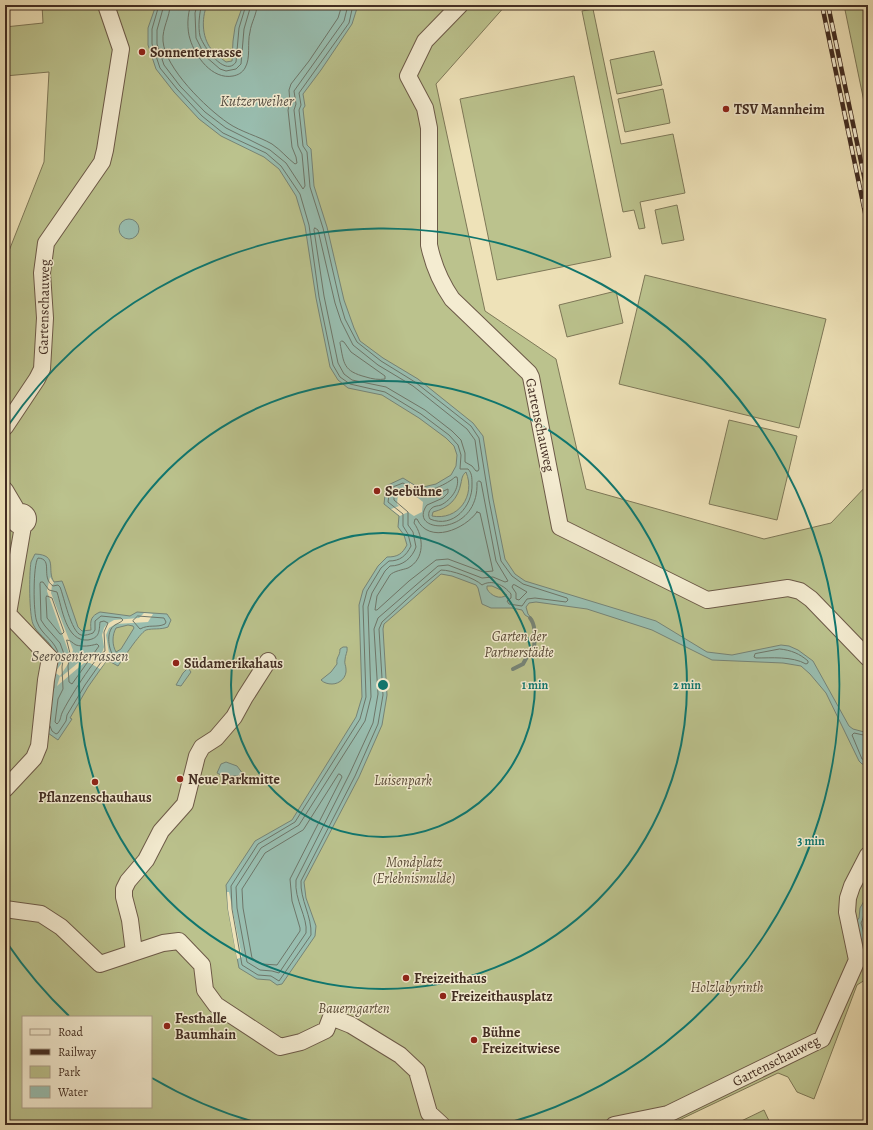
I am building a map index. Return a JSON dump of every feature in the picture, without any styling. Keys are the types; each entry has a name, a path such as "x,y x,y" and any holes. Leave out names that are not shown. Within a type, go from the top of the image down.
{"street":[{"name":"Gartenschauweg","path":"5,427 42,370 45,318 42,273 46,243 102,162 105,150 121,49 106,5"},
{"name":"Gartenschauweg","path":"460,5 425,41 408,76 425,108 429,128 429,245 431,254 445,287 452,299 529,372 560,527 706,600 788,588 800,591 811,599 868,658"},
{"path":"5,490 21,519 8,614 50,658 46,680 39,746 34,758 5,789"},
{"path":"134,952 130,920 124,897 124,889 128,881 146,860 161,831 185,804 197,756 202,748 216,738 234,717 268,661"},
{"name":"Gartenschauweg","path":"614,1125 668,1114 822,1039 857,960 847,912 852,886 868,855"},
{"path":"5,909 41,914 61,927 100,964 163,943 179,941 202,965 205,990 216,1005 280,1047 301,1042 326,1030 331,1017 351,1025 400,1055 417,1071 429,1113 442,1125"}],"green space":[{"name":"Luisenpark","path":"42,5 506,5 436,84 485,311 556,359 586,489 764,539 831,523 868,484 868,978 857,985 814,1099 797,1092 788,1077 778,1073 675,1122 660,1125 9,1125 5,1101 5,261 44,162 49,72 5,76 5,27 43,23"},
{"path":"844,5 868,5 868,121"},
{"path":"593,9 621,144 673,134 685,193 640,202 645,228 639,229 634,210 623,212 582,11"},
{"path":"654,51 662,85 617,94 610,60"},
{"path":"574,76 611,257 497,280 460,99"},
{"path":"663,89 670,123 625,132 618,99"},
{"path":"677,205 684,240 662,244 655,210"},
{"path":"645,275 826,319 799,428 619,384"},
{"path":"616,291 623,323 567,337 559,305"},
{"path":"729,420 797,436 777,520 709,504"},
{"path":"764,1110 771,1125 733,1125"}],"water":[{"name":"Kutzerweiher","path":"156,5 207,5 203,23 207,41 213,51 226,62 232,61 235,27 243,5 358,5 352,24 303,94 307,145 311,149 314,186 327,227 344,300 360,341 383,358 418,379 473,423 483,436 493,499 505,559 515,574 525,581 656,621 707,652 732,655 781,645 789,646 798,650 813,661 849,726 853,729 868,733 868,765 862,764 859,761 826,693 801,666 783,663 712,660 652,630 587,609 536,602 529,603 526,607 528,614 533,620 525,615 522,610 512,608 491,608 482,604 476,585 452,576 441,574 384,624 383,629 387,695 382,725 359,777 304,882 306,898 316,926 315,936 282,984 277,985 270,980 257,979 239,968 228,909 226,885 255,841 292,820 356,717 362,697 359,605 363,590 378,566 387,557 399,554 407,545 404,535 398,527 399,516 384,504 386,486 403,478 419,488 436,484 451,475 456,466 457,455 454,446 446,438 419,418 382,395 348,388 338,380 330,367 316,298 305,226 296,196 279,169 264,157 221,136 199,119 174,92 156,69 148,45 148,28","holes":["466,472 469,490 462,505 457,511 450,515 441,517 432,516 433,512 444,508 452,502 458,494 463,476","487,586 492,586 503,591 507,595 501,597 493,595 487,589"]},
{"path":"129,219 136,222 139,229 136,236 129,239 122,236 119,229 122,222"},
{"name":"Seerosenterrassen","path":"35,554 47,557 54,582 62,581 78,627 82,631 91,630 92,619 100,612 130,616 137,612 167,614 171,620 168,627 149,629 143,632 118,666 107,660 88,687 70,718 72,719 58,740 48,733 46,725 51,692 54,688 54,652 48,642 35,628 31,612 30,568","holes":["128,625 133,626 134,628 121,649 116,652 113,640 116,628"]},
{"path":"347,647 345,661 346,672 344,677 335,684 323,682 321,680 331,672 337,664 340,649"},
{"path":"188,668 191,672 181,686 176,685 183,673"},
{"path":"226,762 237,766 243,774 242,776 223,776 217,773 221,764"},
{"path":"868,894 868,954 863,946 856,922 859,918 860,908"}],"pier":[{"name":"Seebühne","path":"410,483 418,488 418,498 423,502 422,512 414,516 408,512 400,516 391,509 399,506 397,504 398,494 407,491 410,492"},
{"path":"50,577 54,583 52,585 51,593 73,650 70,661 60,676 54,672 69,653 47,591"},
{"path":"144,613 153,614 148,622 116,624 109,628 106,635 109,653 107,660 100,669 90,663 84,663 57,686 60,676 61,677 84,658 102,653 104,647 102,635 107,624 114,620 139,618"},
{"path":"227,892 229,892 242,957 237,959 228,909"}],"waterway":[{"path":"513,669 523,664 529,653 534,651 534,625 530,618"}],"railway":[{"path":"822,5 868,227"},
{"path":"828,5 868,195"}],"place":[{"name":"Sonnenterrasse","path":"142,52"},
{"name":"TSV Mannheim","path":"726,109"},
{"name":"Seebühne","path":"377,491"},
{"name":"Südamerikahaus","path":"176,663"},
{"name":"Neue Parkmitte","path":"180,779"},
{"name":"Pflanzenschauhaus","path":"95,782"},
{"name":"Freizeithaus","path":"406,978"},
{"name":"Freizeithausplatz","path":"443,996"},
{"name":"Festhalle Baumhain","path":"167,1026"},
{"name":"Bühne Freizeitwiese","path":"474,1040"}],"park label":[{"name":"Garten der Partnerstädte","path":"519,644"},
{"name":"Mondplatz (Erlebnismulde)","path":"414,870"},
{"name":"Holzlabyrinth","path":"727,987"},
{"name":"Bauerngarten","path":"354,1008"}]}
